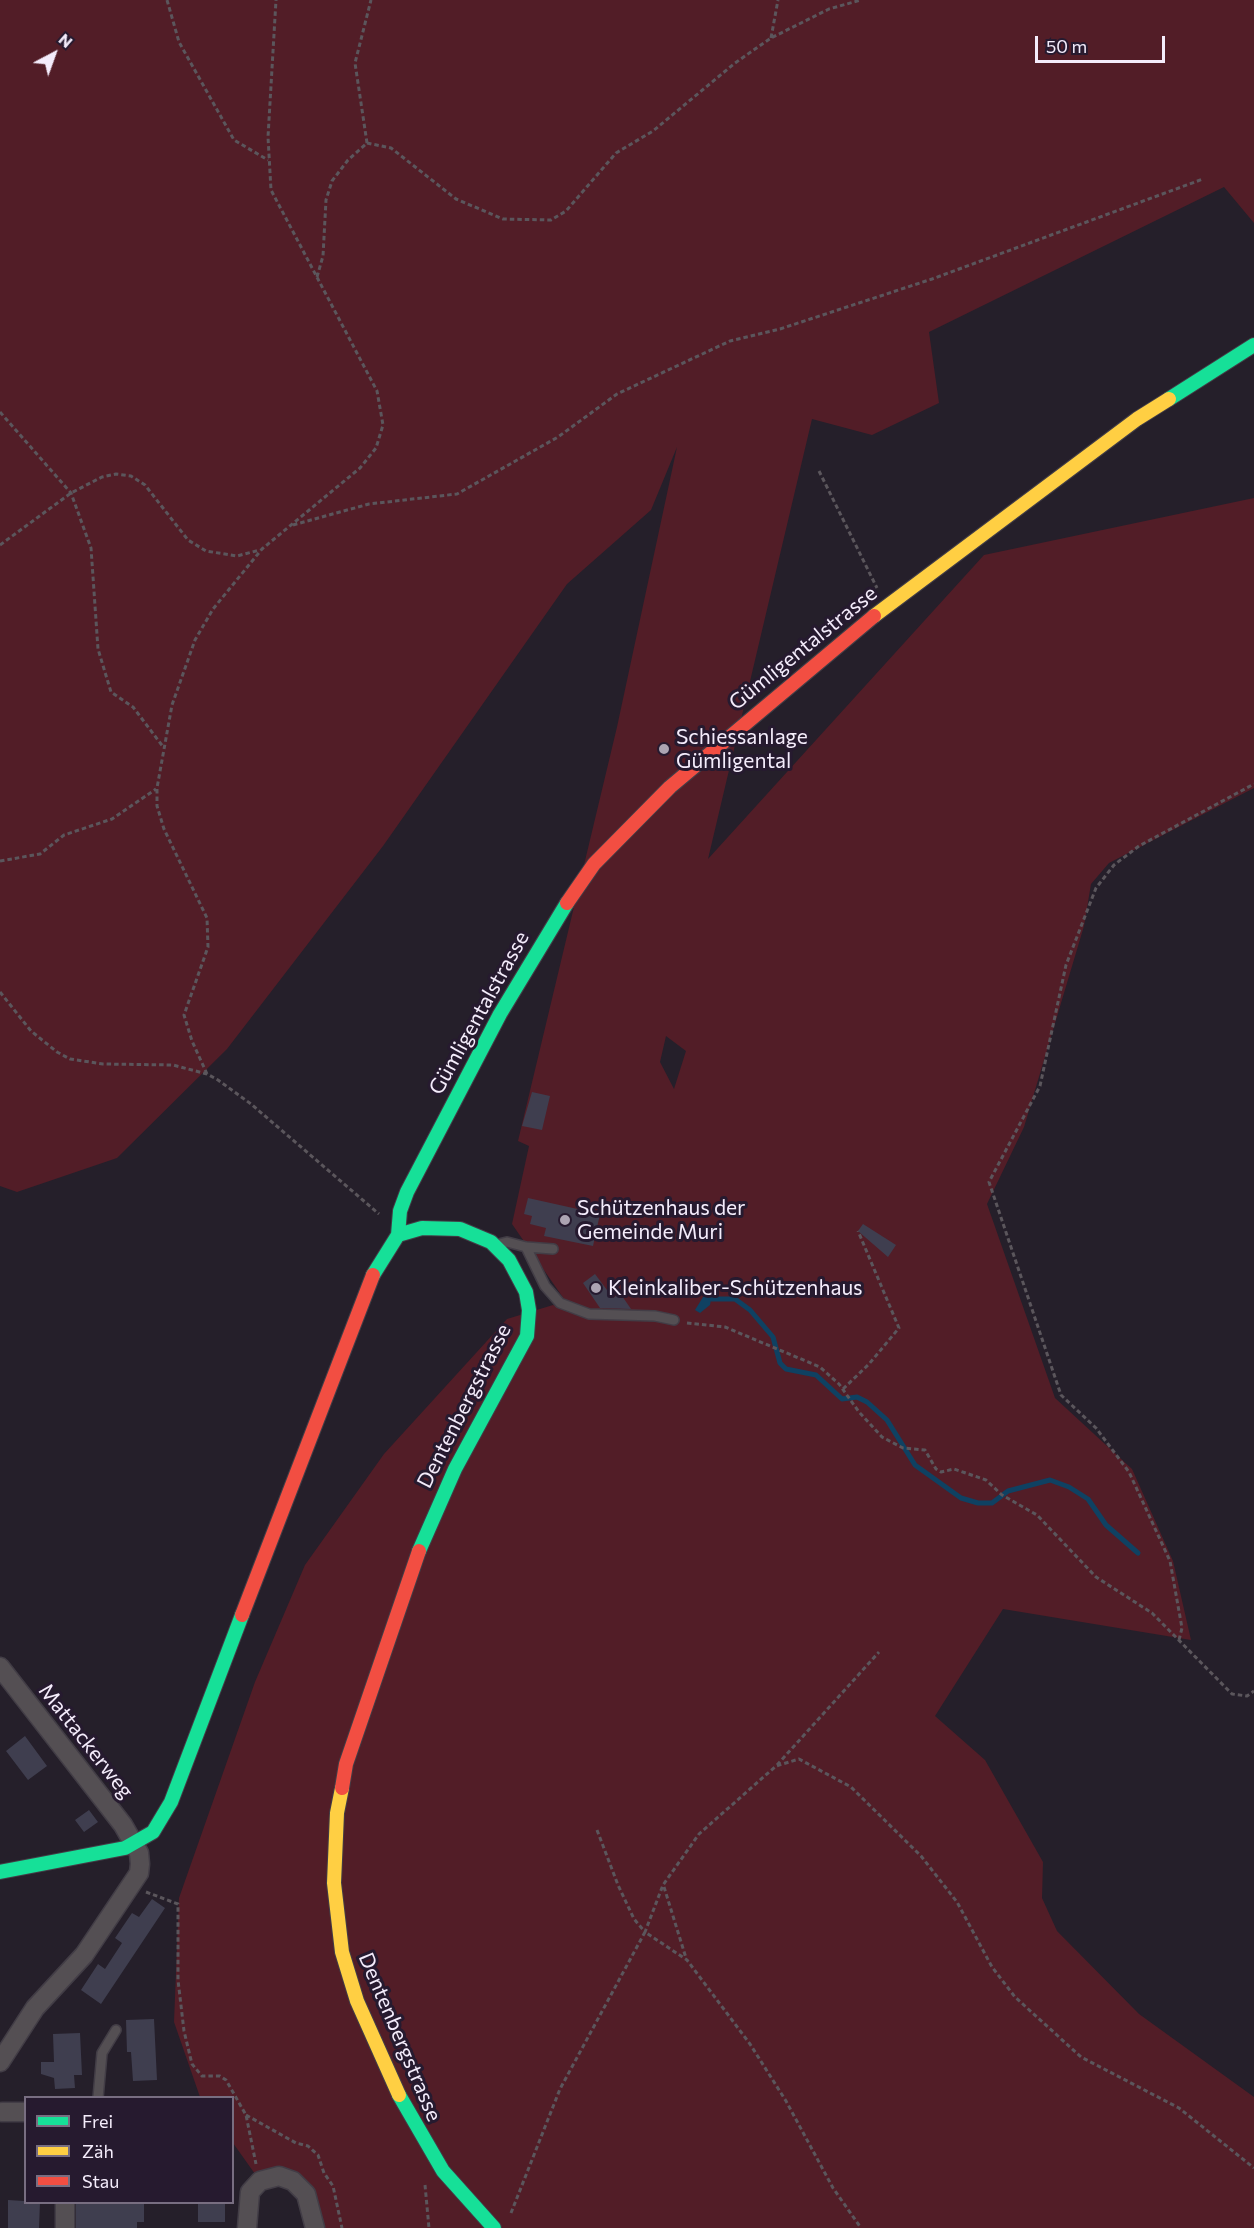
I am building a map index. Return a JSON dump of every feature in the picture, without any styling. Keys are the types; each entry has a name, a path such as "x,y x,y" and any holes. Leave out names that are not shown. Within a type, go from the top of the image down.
{"street":[{"name":"Gümligentalstrasse","path":"399,1235 400,1211 407,1192 500,1014 552,924 594,864 670,787 886,606 1137,419 1254,345"},
{"name":"Dentenbergstrasse","path":"399,1235 422,1228 449,1228 473,1233 495,1246 509,1260 526,1292 529,1310 526,1336 511,1369 455,1469 426,1531 346,1764 337,1813 334,1883 342,1952 357,2001 408,2114 443,2170 494,2228"},
{"path":"0,1872 124,1848 153,1832 171,1802 364,1294 383,1255 399,1235"},
{"name":"Mattackerweg","path":"0,1667 123,1825 134,1844"},
{"path":"0,2062 35,2008 84,1955 139,1873 139,1853 134,1844"},
{"path":"2,2112 24,2112"},
{"path":"247,2228 248,2196 260,2181 279,2176 300,2187 309,2200 315,2228"},
{"path":"65,2204 65,2228"}],"lane":[{"path":"495,1246 507,1242 526,1247 553,1249"},
{"path":"526,1247 545,1286 560,1303 589,1314 655,1316 674,1320"},
{"path":"98,2096 102,2053 116,2030"}],"path":[{"path":"167,0 179,42 234,140 267,160"},
{"path":"207,1074 192,1041 184,1015 187,1000 208,947 209,928 202,904 164,829 158,806 157,788 172,705 195,640 213,609 262,549 360,468 376,448 383,425 377,391 276,203 267,160 276,0"},
{"path":"367,143 355,63 371,0"},
{"path":"771,38 778,0"},
{"path":"367,143 391,148 456,199 503,219 550,220 566,211 616,153 653,131 735,63 771,38 829,9 861,0"},
{"path":"317,277 323,256 326,201 332,181 348,160 367,143"},
{"path":"291,525 369,504 457,494 558,437 617,394 730,341 780,329 932,279 1203,179"},
{"path":"0,412 71,493 91,548 98,649 111,692 133,708 164,748"},
{"path":"819,471 886,606"},
{"path":"0,545 71,493 102,477 116,474 131,476 155,494 188,540 206,551 237,556 262,549"},
{"path":"1179,1640 1182,1628 1170,1561 1129,1472 1096,1428 1061,1395 989,1182 1040,1086 1066,965 1096,888 1114,865 1139,846 1254,784"},
{"path":"0,861 40,854 64,835 112,819 157,788"},
{"path":"0,992 31,1031 57,1052 70,1059 103,1064 160,1063 207,1074 251,1104 378,1214 399,1235"},
{"path":"843,1389 869,1364 899,1328 858,1231"},
{"path":"674,1320 725,1327 820,1367 843,1389 872,1426 895,1445 926,1450 936,1469 941,1472 954,1469 986,1480 1002,1495 1037,1515 1096,1577 1152,1612 1232,1694 1247,1696 1254,1691"},
{"path":"510,2217 560,2089 645,1932 663,1885 699,1834 776,1767 879,1652"},
{"path":"776,1767 799,1759 851,1787 921,1856 957,1902 992,1967 1015,1996 1081,2057 1179,2108 1254,2168"},
{"path":"597,1830 634,1919 645,1932 687,1960"},
{"path":"663,1885 687,1960 750,2044 786,2101 833,2188 861,2228"},
{"path":"154,1895 178,1904 178,1980 184,2031 192,2064 202,2076 220,2076 226,2080 246,2115 260,2181"},
{"path":"246,2115 296,2144 308,2146 318,2156 324,2173 333,2186 342,2228"}],"shaded area":[{"path":"0,0 1254,0 1254,223 1224,187 929,332 939,403 872,435 812,419 708,859 984,555 1254,498 1254,788 1109,863 1091,884 1084,926 1024,1127 987,1204 1055,1398 1132,1469 1173,1561 1191,1640 1003,1609 935,1716 985,1760 1043,1862 1042,1898 1057,1931 1139,2014 1254,2097 1254,2228 315,2228 300,2187 260,2181 234,2144 234,2096 200,2096 174,2022 179,1898 255,1682 305,1565 384,1454 507,1319 553,1305 573,1312 512,1224 529,1146 518,1141 617,727 677,447 651,510 567,584 383,846 227,1049 117,1158 17,1192 0,1186","holes":["666,1036 686,1051 674,1089 660,1062"]}],"water":[{"path":"713,1281 718,1287 712,1294 710,1305 700,1313 695,1310"}],"building":[{"path":"532,1092 550,1096 542,1130 522,1126"},
{"name":"Schützenhaus der Gemeinde Muri","path":"528,1198 600,1214 593,1246 544,1236 546,1228 530,1224 532,1216 524,1214"},
{"path":"863,1224 896,1245 888,1257 858,1231"},
{"name":"Kleinkaliber-Schützenhaus","path":"595,1274 613,1298 620,1293 631,1309 600,1308 583,1283"},
{"path":"25,1736 47,1766 28,1780 6,1751"},
{"path":"89,1810 98,1822 84,1832 75,1820"},
{"path":"152,1899 165,1908 101,2004 81,1990 98,1964 105,1969 122,1943 115,1938 132,1913 139,1917"},
{"path":"154,2019 157,2080 133,2081 131,2052 127,2052 126,2020"},
{"path":"80,2033 82,2075 74,2075 75,2088 55,2089 54,2078 41,2074 41,2062 54,2062 53,2034"},
{"path":"8,2200 24,2201 24,2204 40,2204 39,2228 8,2228"},
{"path":"76,2204 144,2204 144,2222 137,2222 137,2228 76,2228"},
{"path":"198,2204 225,2204 225,2222 198,2222"}],"waterway":[{"path":"711,1299 735,1299 750,1310 773,1337 780,1363 786,1369 816,1375 842,1399 857,1397 867,1402 887,1420 915,1465 961,1498 978,1503 992,1503 1008,1491 1050,1480 1069,1487 1088,1499 1106,1525 1138,1553"}],"traffic: fast":[{"path":"1169,399 1254,345"},
{"path":"398,1235 400,1211 407,1192 500,1014 567,903"},
{"path":"373,1275 398,1235 422,1228 460,1229 491,1242 509,1260 526,1292 529,1310 527,1336 455,1469 419,1551"},
{"path":"0,1872 125,1848 153,1832 171,1802 242,1615"},
{"path":"399,2095 443,2171 494,2228"}],"traffic: slow":[{"path":"874,616 1137,419 1169,399"},
{"path":"342,1788 337,1813 334,1883 342,1952 357,2001 399,2095"}],"traffic: jam":[{"path":"567,903 594,864 670,787 874,616"},
{"path":"242,1615 373,1275"},
{"path":"342,1788 346,1764 419,1551"}],"place":[{"name":"Schiessanlage Gümligental","path":"664,749"},
{"name":"Schützenhaus der Gemeinde Muri","path":"565,1220"},
{"name":"Kleinkaliber-Schützenhaus","path":"596,1288"}]}
